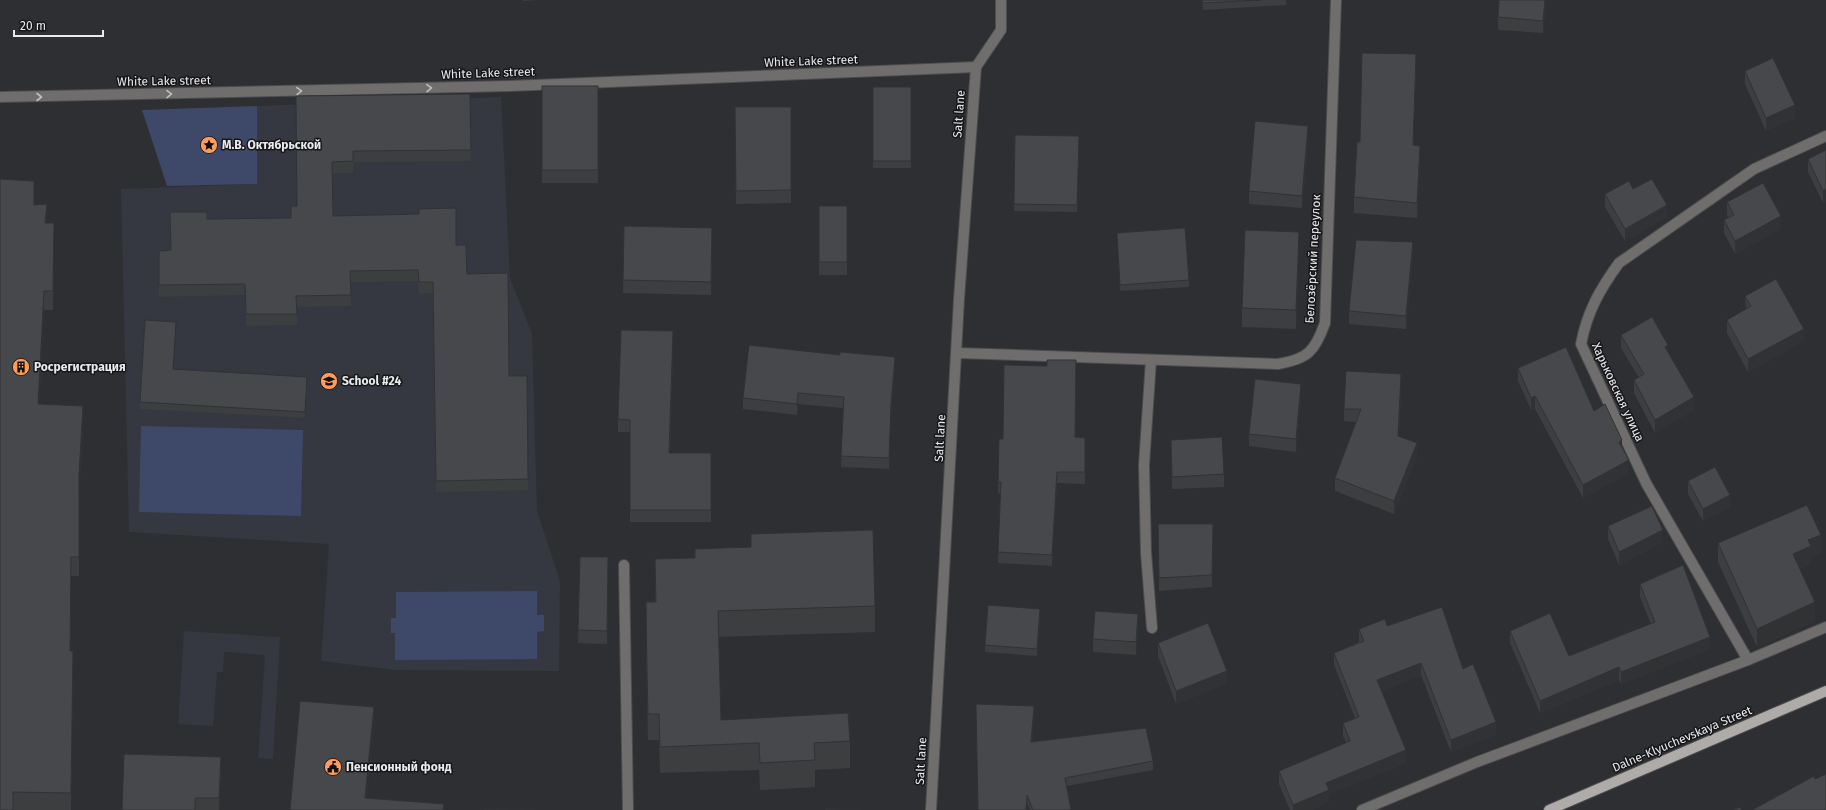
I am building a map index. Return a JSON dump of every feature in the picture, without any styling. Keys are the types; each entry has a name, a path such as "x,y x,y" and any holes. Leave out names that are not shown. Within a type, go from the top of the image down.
{"main road":[{"name":"Dalne-Klyuchevskaya Street","path":"1549,810 1826,691"}],"street":[{"path":"976,67 1002,30 1001,0"},
{"name":"Белозёрский переулок","path":"958,353 1278,364 1292,362 1307,355 1319,341 1325,323 1336,0"},
{"name":"White Lake street","path":"0,97 510,86 976,67"},
{"name":"Salt lane","path":"931,810 958,353 959,299 976,67"},
{"name":"Харьковская улица","path":"1748,660 1646,483 1581,344 1585,322 1594,302 1618,263 1754,169 1826,136"},
{"path":"1151,360 1144,465 1146,553 1152,628"},
{"path":"624,566 628,810"},
{"path":"1362,810 1477,762 1748,660 1826,627"}],"shaded area":[{"name":"School #24","path":"501,97 510,278 532,334 537,511 560,581 559,671 396,670 321,661 329,544 129,532 121,189 257,184 257,106"},
{"path":"257,106 257,184 167,186 142,110"},
{"path":"141,426 303,430 301,516 139,512"},
{"path":"537,591 537,615 544,615 544,631 537,632 537,659 395,660 395,633 391,633 391,618 396,618 396,592"},
{"path":"184,631 280,637 273,759 258,758 265,655 224,652 223,672 217,672 213,726 178,724"}],"building":[{"path":"1202,0 1261,0 1203,3"},
{"path":"1499,0 1545,0 1543,21 1498,17"},
{"path":"1362,53 1416,54 1413,145 1420,146 1417,203 1354,197 1357,142 1360,142"},
{"path":"1773,58 1795,105 1766,118 1745,71"},
{"path":"542,86 598,86 598,170 542,170"},
{"path":"873,87 911,87 911,161 873,161"},
{"path":"470,94 471,150 353,151 353,161 332,162 333,216 419,214 419,209 456,208 456,245 466,245 467,274 508,273 509,376 527,376 528,479 436,481 433,282 419,282 418,270 350,271 351,295 296,296 297,314 246,314 245,284 159,285 159,251 171,250 170,212 207,212 207,219 291,218 291,206 297,206 296,96"},
{"path":"735,107 791,107 791,190 736,191"},
{"path":"1255,121 1308,126 1302,196 1249,191"},
{"path":"1015,135 1079,136 1077,205 1014,204"},
{"path":"1826,150 1826,189 1823,191 1808,159"},
{"path":"0,179 34,181 34,205 47,204 45,223 54,223 53,291 44,291 38,404 83,406 79,475 79,557 71,557 70,651 73,651 71,793 13,792 13,810 0,810"},
{"path":"1652,179 1667,205 1625,229 1605,194 1629,181 1633,189"},
{"path":"1763,183 1781,216 1735,241 1724,220 1734,215 1727,202"},
{"path":"819,206 847,206 847,262 819,262"},
{"path":"624,226 712,228 711,282 623,280"},
{"path":"1185,228 1189,280 1120,285 1117,233"},
{"path":"1245,230 1299,232 1296,310 1242,308"},
{"path":"1356,240 1413,242 1406,316 1349,311"},
{"path":"1776,279 1804,329 1748,359 1727,320 1751,306 1745,296"},
{"path":"1652,317 1668,345 1665,347 1694,397 1655,420 1634,380 1644,374 1621,335"},
{"path":"145,320 176,322 173,369 307,377 305,412 140,402"},
{"path":"621,330 673,331 669,453 711,453 711,510 630,510 630,420 618,419"},
{"path":"749,345 840,355 840,352 895,357 891,404 889,458 841,456 844,397 798,393 797,404 743,398"},
{"path":"1566,347 1594,411 1605,404 1622,440 1619,442 1629,460 1583,485 1535,396 1531,398 1518,368"},
{"path":"1047,360 1076,360 1075,437 1085,438 1085,472 1057,472 1052,555 998,552 1001,482 998,482 999,439 1003,439 1004,365 1047,366"},
{"path":"1346,371 1401,374 1398,436 1417,443 1394,501 1335,478 1361,409 1344,409"},
{"path":"1255,379 1301,384 1296,439 1249,434"},
{"path":"1222,437 1224,474 1172,477 1171,440"},
{"path":"1715,467 1730,495 1703,509 1688,481"},
{"path":"1807,505 1821,535 1808,540 1811,546 1793,554 1815,602 1757,629 1718,543"},
{"path":"1652,506 1663,530 1619,552 1608,526"},
{"path":"1158,524 1213,524 1212,575 1159,578"},
{"path":"873,530 875,606 718,611 721,720 848,713 850,741 814,743 815,760 760,763 759,743 660,747 659,714 648,714 646,602 656,602 655,559 695,558 695,549 751,547 751,534"},
{"path":"580,557 608,557 607,631 578,630"},
{"path":"1683,565 1710,637 1621,672 1619,667 1540,701 1510,631 1550,613 1569,656 1655,622 1640,584"},
{"path":"988,605 1040,609 1037,649 985,645"},
{"path":"1442,607 1463,669 1473,664 1496,722 1451,740 1421,663 1377,680 1406,750 1326,783 1329,790 1293,805 1279,771 1350,741 1343,723 1359,717 1334,653 1364,641 1359,629 1385,619 1387,626"},
{"path":"1095,611 1138,614 1136,642 1093,639"},
{"path":"1208,623 1227,671 1176,691 1158,643"},
{"name":"Пенсионный фонд","path":"300,701 374,707 365,798 444,804 443,810 290,810"},
{"path":"976,704 1034,706 1031,742 1146,728 1153,761 1065,778 1071,810 1033,810 1027,795 1026,810 978,810"},
{"path":"124,754 221,757 219,798 195,798 195,810 122,810"},
{"path":"1826,774 1826,810 1752,810 1814,776 1815,779"},
{"path":"1740,807 1742,810 1733,810"},
{"path":"484,809 535,810 484,810"},
{"path":"825,809 860,810 825,810"}],"place":[{"name":"М.В. Октябрьской","path":"209,145"},
{"name":"Росрегистрация","path":"21,367"},
{"name":"School #24","path":"329,381"},
{"name":"Пенсионный фонд","path":"333,767"}]}
